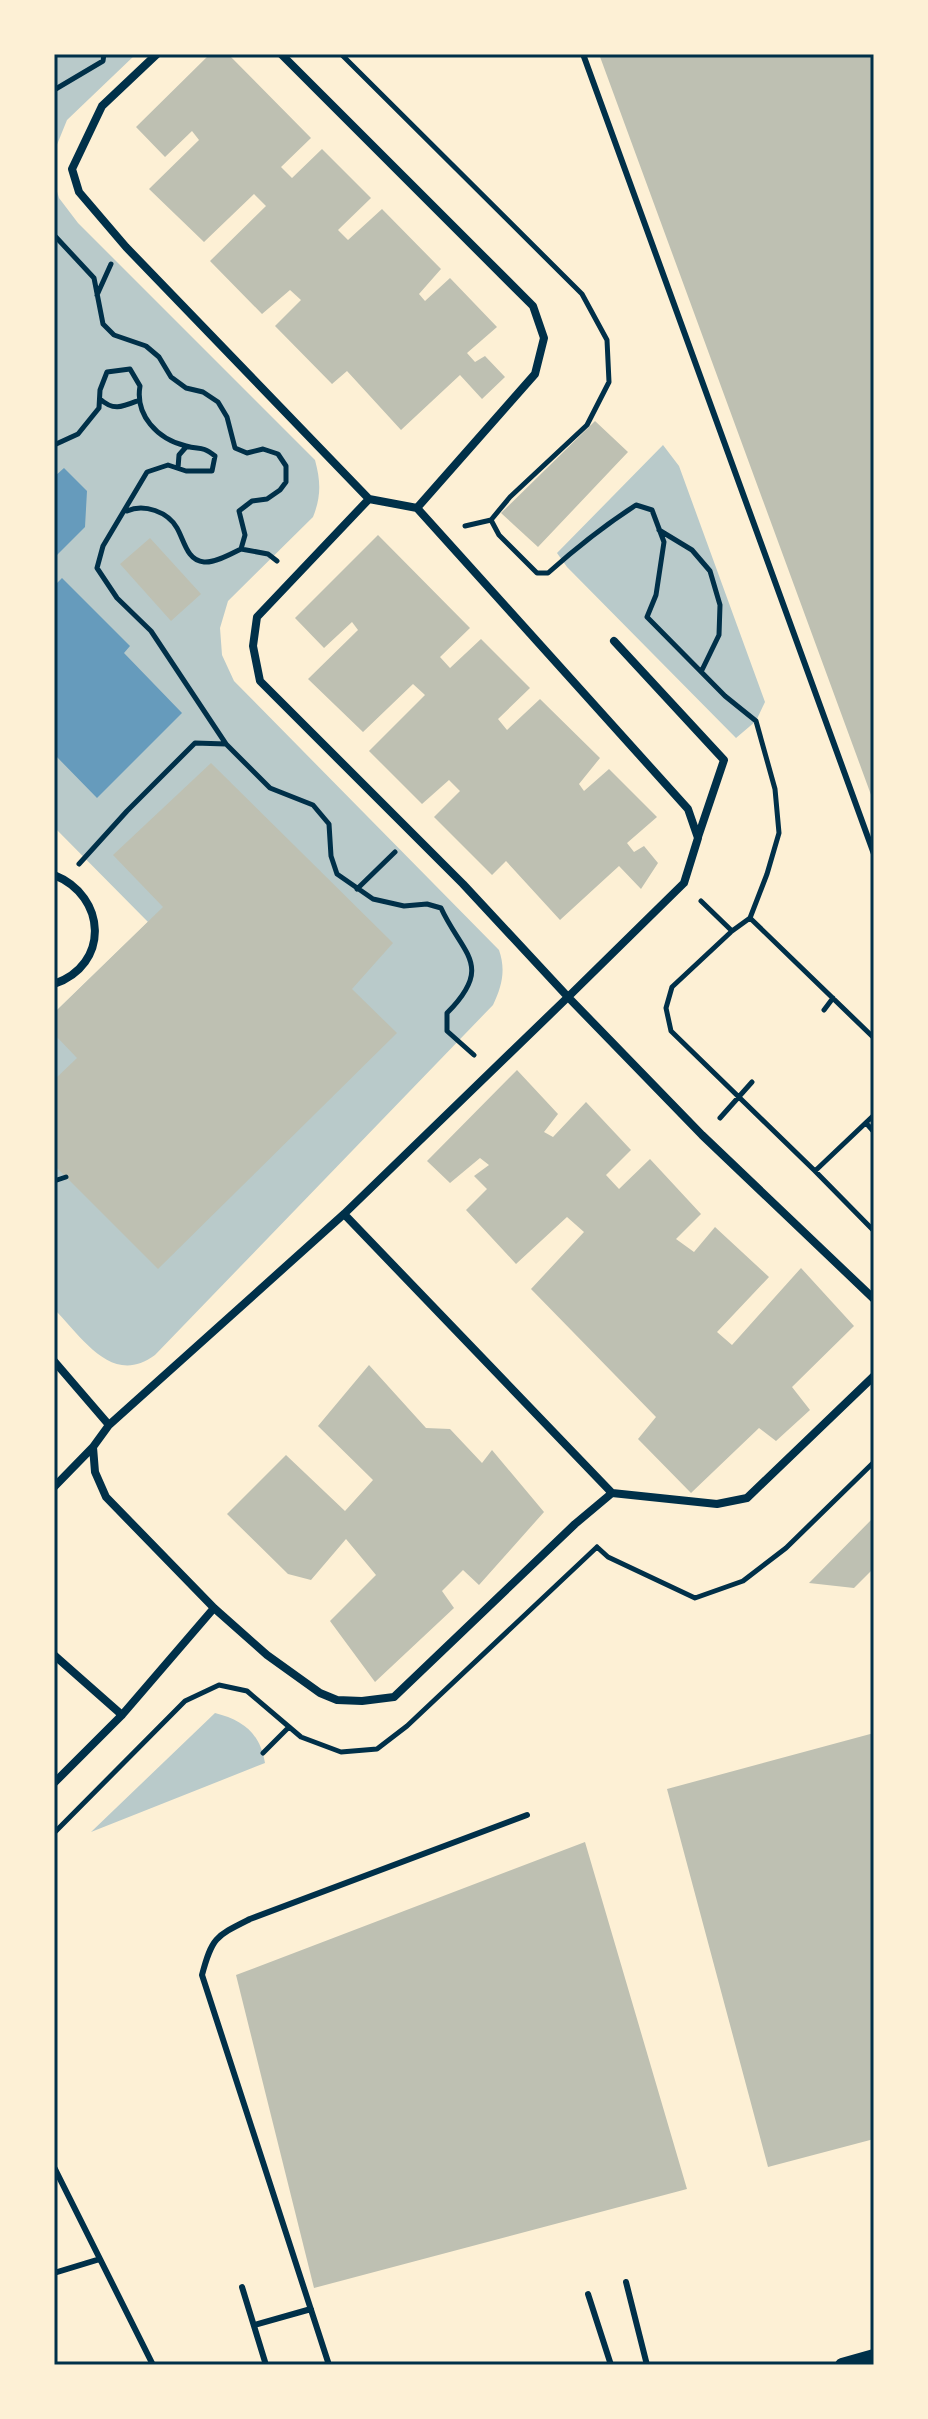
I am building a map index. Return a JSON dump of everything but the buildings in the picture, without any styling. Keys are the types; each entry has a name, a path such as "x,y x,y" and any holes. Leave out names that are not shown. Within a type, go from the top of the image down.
{"street":[{"path":"157,54 102,106 72,169 79,192 126,247 369,499 417,508 688,809 698,838"},
{"path":"281,54 533,306 544,338 535,374 417,508"},
{"path":"369,499 257,617 253,646 260,681 702,1135 874,1299"},
{"path":"54,1487 93,1447 109,1425 344,1214 684,883 724,760 614,641"},
{"path":"54,875 80,890 96,924 94,943 86,960 74,974 54,984"},
{"path":"344,1214 612,1493 717,1504 747,1498 874,1376"},
{"path":"54,1361 109,1425"},
{"path":"93,1447 95,1472 106,1497 214,1608 267,1655 320,1693 337,1700 394,1697 575,1524 612,1493"},
{"path":"54,1783 122,1715 214,1608"},
{"path":"54,1655 122,1715"},
{"path":"842,2365 874,2356"}],"lane":[{"path":"583,54 874,854"},
{"path":"329,2365 202,1975 207,1956 217,1936 250,1919 527,1815"},
{"path":"54,2167 153,2365"},
{"path":"54,2273 100,2259"},
{"path":"626,2282 647,2365"},
{"path":"242,2287 266,2365"},
{"path":"588,2294 611,2365"},
{"path":"254,2325 311,2309"}],"path":[{"path":"54,90 103,61 104,54"},
{"path":"54,235 94,278 103,324 114,335 146,346 159,357 171,377 186,388 203,392 218,402 227,417 235,448 247,453 263,449 278,454 286,466 286,482 280,490 267,499 252,501 239,511 245,535 241,549"},
{"path":"54,445 78,434 99,408 107,372 130,369 140,386 137,401 147,423 186,447 203,446 215,456 212,471 168,465 147,472 103,546 97,568 117,598 151,631 226,744 270,788 313,805 329,824 331,856 337,874 373,899 404,906 427,904 441,908 472,965 466,991 447,1013 447,1031 493,1072"},
{"path":"100,399 118,409 137,401"},
{"path":"178,468 179,455 186,447"},
{"path":"581,544 597,536 613,520 636,505 652,510 664,542 656,595 647,617 725,696 756,721 775,789 779,833 750,918 672,987 666,1008 671,1031 874,1231"},
{"path":"123,514 130,508 142,507 170,519 192,557 202,562 241,549 268,554 297,576"},
{"path":"659,530 692,550 710,571 720,605 719,635 702,670"},
{"path":"65,879 195,743 226,744"},
{"path":"357,889 412,834"},
{"path":"684,883 732,931"},
{"path":"750,918 874,1038"},
{"path":"824,1010 833,998"},
{"path":"740,1097 752,1082"},
{"path":"815,1171 874,1115"},
{"path":"866,1123 874,1132"},
{"path":"54,1181 66,1177"},
{"path":"575,1524 608,1557 695,1598 743,1581 786,1548 874,1462"},
{"path":"263,1753 289,1727"}],"shaded area":[{"path":"54,54 136,54 67,120 54,152"},
{"path":"54,182 59,198 78,223 315,460 319,489 313,517 228,601 220,628 222,655 234,681 499,950 503,971 493,1005 155,1355 140,1363 125,1365 99,1355 54,1309 54,1013 148,922 54,827"},
{"path":"663,445 679,466 765,702 756,721 736,738 567,567 557,553"},
{"path":"215,1713 249,1729 259,1744 265,1763 91,1832"}],"water":[{"path":"64,468 87,491 85,527 56,556 54,477"},
{"path":"62,578 130,646 124,653 182,713 97,798 54,754 54,580 57,583"}]}
